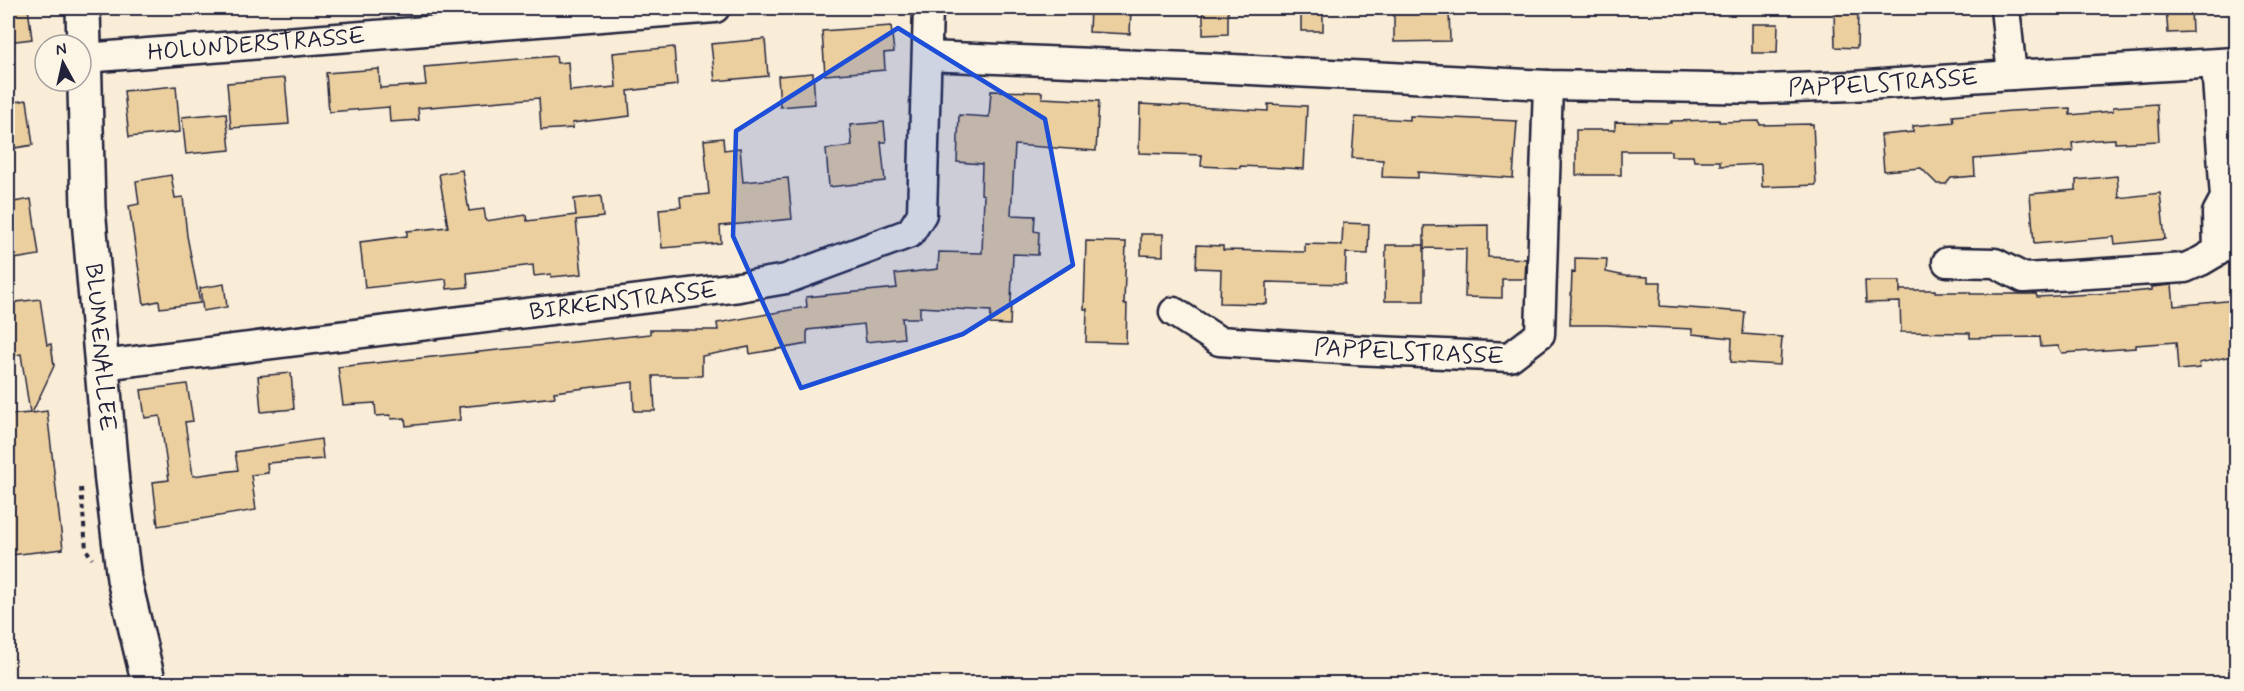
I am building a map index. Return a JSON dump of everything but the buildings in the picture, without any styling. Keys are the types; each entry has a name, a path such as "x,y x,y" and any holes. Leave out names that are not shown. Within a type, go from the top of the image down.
{"street":[{"name":"BLUMENALLEE","path":"83,8 84,33"},
{"name":"HOLUNDERSTRASSE","path":"93,57 414,20 715,8"},
{"name":"BIRKENSTRASSE","path":"102,365 739,287 786,279 910,233 922,214 928,8"},
{"path":"2005,8 2012,75"},
{"name":"PAPPELSTRASSE","path":"927,56 1548,85 1763,89 1853,86 2226,63 2225,198 2217,213 2218,251 2185,268 2024,278 1995,263 1947,262"},
{"name":"PAPPELSTRASSE","path":"1174,312 1219,341 1510,357 1540,334 1548,85"},
{"name":"BLUMENALLEE","path":"86,93 88,208 112,482 124,579 149,684"}],"highlighted area":[{"path":"898,28 1045,119 1073,265 963,334 801,388 733,236 736,131"}]}
